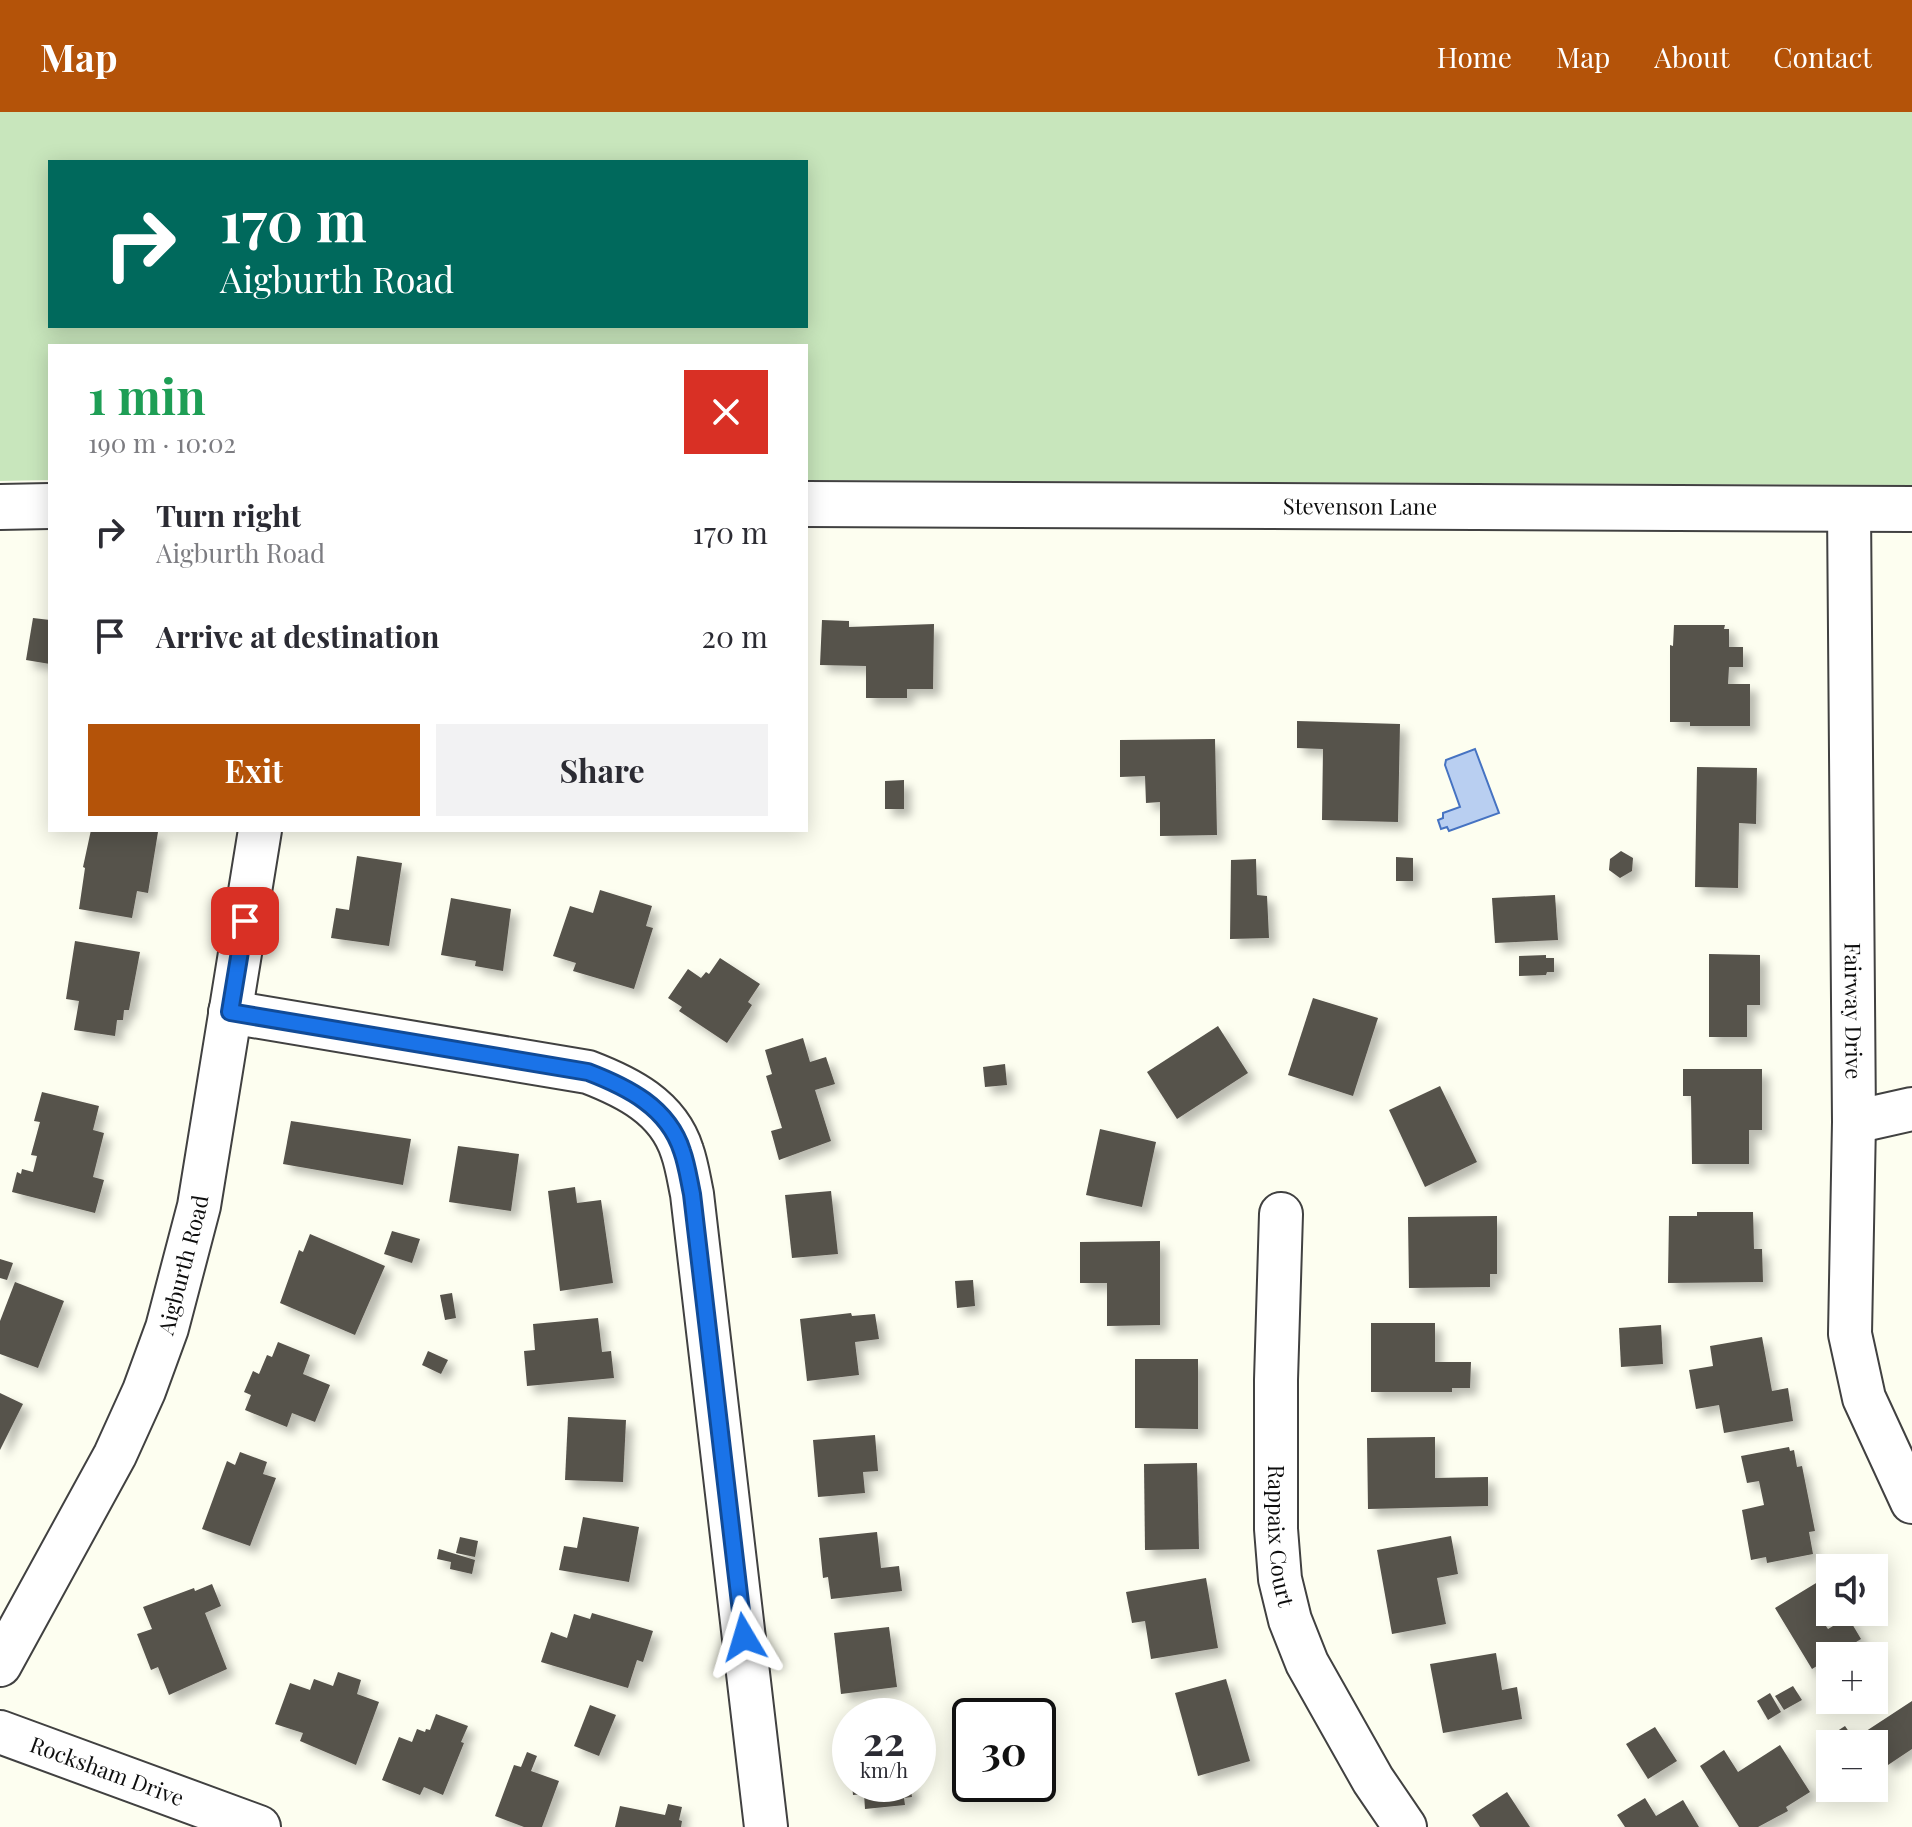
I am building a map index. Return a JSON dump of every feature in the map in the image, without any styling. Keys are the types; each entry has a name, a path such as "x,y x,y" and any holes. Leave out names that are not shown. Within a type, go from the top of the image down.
{"street":[{"name":"Stevenson Lane","path":"808,504 1912,509"},
{"path":"0,507 48,506"},
{"name":"Fairway Drive","path":"1849,509 1854,1122 1850,1334 1864,1398 1912,1502"},
{"name":"Aigburth Road","path":"0,1665 115,1455 144,1391 167,1328 199,1206 260,832"},
{"path":"230,1012 588,1072 627,1087 661,1114 681,1148 692,1194 766,1827"},
{"path":"1854,1122 1912,1109"},
{"name":"Rappaix Court","path":"1281,1214 1276,1380 1276,1529 1280,1579 1290,1620 1307,1663 1373,1780 1405,1827"},
{"name":"Rocksham Drive","path":"0,1732 259,1827"}],"green space":[{"path":"0,112 1912,112 1912,485 808,480 808,344 48,344 48,480 0,481"}],"water":[{"path":"1475,749 1499,813 1449,831 1447,827 1441,829 1438,820 1443,818 1443,813 1460,807 1446,760"}],"building":[{"path":"33,618 48,620 48,664 26,660"},
{"path":"822,620 849,621 849,627 934,624 933,689 907,689 907,698 866,698 866,666 820,665"},
{"path":"1674,625 1725,625 1724,629 1729,629 1729,647 1743,647 1743,667 1729,667 1728,684 1750,684 1750,726 1690,726 1690,722 1670,722 1670,645 1673,646"},
{"path":"1297,721 1400,724 1398,822 1322,820 1323,749 1297,748"},
{"path":"1215,739 1217,835 1160,836 1160,802 1146,803 1145,776 1120,777 1120,740"},
{"path":"1697,767 1757,768 1756,824 1739,823 1738,888 1695,887"},
{"path":"904,780 904,809 885,809 885,781"},
{"path":"91,832 158,832 148,893 137,891 132,918 79,909"},
{"path":"1621,851 1633,858 1632,871 1620,878 1609,870 1610,859"},
{"path":"357,856 402,863 389,946 331,938 336,908 349,910"},
{"path":"1396,857 1413,858 1413,881 1396,881"},
{"path":"1256,859 1257,895 1267,896 1269,938 1230,939 1231,860"},
{"path":"600,890 652,906 646,926 653,928 634,989 573,971 576,963 553,956 570,906 593,913"},
{"path":"1555,895 1558,940 1495,943 1492,898"},
{"path":"451,898 511,909 503,971 475,966 476,961 441,955"},
{"path":"75,941 140,952 129,1010 124,1010 123,1020 117,1020 115,1036 74,1030 79,1001 66,999"},
{"path":"1709,954 1760,955 1760,1005 1747,1005 1747,1037 1709,1037"},
{"path":"1546,955 1546,958 1554,958 1554,972 1519,976 1519,956"},
{"path":"720,958 760,984 748,1002 752,1005 727,1043 679,1011 682,1007 668,998 688,969 701,978 706,972 709,974"},
{"path":"1313,998 1378,1018 1353,1096 1288,1075"},
{"path":"1218,1026 1248,1073 1177,1119 1147,1072"},
{"path":"803,1038 810,1062 826,1057 835,1084 815,1090 831,1141 779,1160 771,1131 782,1128 766,1076 772,1074 765,1050"},
{"path":"1005,1064 1007,1085 985,1087 983,1067"},
{"path":"1683,1069 1762,1069 1762,1130 1749,1130 1749,1164 1692,1164 1691,1096 1683,1096"},
{"path":"1440,1086 1477,1162 1425,1187 1389,1110"},
{"path":"42,1092 99,1106 93,1130 104,1133 93,1177 104,1180 95,1213 12,1192 17,1172 21,1174 22,1169 33,1172 37,1156 31,1155 40,1122 34,1121"},
{"path":"291,1121 411,1139 403,1185 283,1164"},
{"path":"1100,1129 1156,1142 1142,1207 1086,1195"},
{"path":"458,1146 519,1154 511,1211 449,1202"},
{"path":"575,1187 577,1203 601,1200 613,1283 560,1291 548,1191"},
{"path":"831,1191 838,1254 792,1258 785,1195"},
{"path":"1697,1212 1753,1212 1754,1249 1762,1249 1763,1282 1668,1283 1669,1216 1697,1216"},
{"path":"1497,1216 1497,1274 1490,1274 1490,1287 1409,1288 1408,1217"},
{"path":"392,1231 420,1239 412,1263 384,1254"},
{"path":"310,1234 385,1266 355,1335 280,1303 299,1250 303,1252"},
{"path":"1160,1241 1160,1325 1107,1326 1107,1283 1080,1283 1080,1242"},
{"path":"0,1259 13,1263 7,1280 0,1278"},
{"path":"973,1280 975,1306 957,1308 955,1281"},
{"path":"15,1282 64,1301 38,1368 0,1354 0,1321"},
{"path":"452,1293 456,1318 445,1320 440,1295"},
{"path":"851,1313 852,1316 875,1314 879,1339 855,1342 859,1375 807,1381 800,1319"},
{"path":"598,1318 602,1352 611,1351 614,1378 527,1386 524,1351 535,1350 533,1324"},
{"path":"1371,1323 1435,1323 1435,1362 1471,1362 1470,1388 1452,1388 1452,1392 1371,1392"},
{"path":"1661,1325 1663,1364 1621,1367 1619,1328"},
{"path":"1762,1337 1772,1391 1788,1388 1793,1421 1724,1433 1719,1405 1696,1409 1689,1370 1713,1366 1710,1346"},
{"path":"278,1342 310,1355 303,1374 330,1385 315,1422 292,1413 287,1427 245,1410 251,1395 244,1392 253,1371 259,1374 267,1355 272,1357"},
{"path":"428,1351 448,1360 441,1374 422,1365"},
{"path":"1135,1359 1198,1359 1198,1429 1135,1428"},
{"path":"0,1393 23,1404 0,1450"},
{"path":"568,1417 626,1420 623,1482 565,1480"},
{"path":"875,1435 878,1471 863,1472 865,1493 818,1497 813,1440"},
{"path":"1435,1437 1435,1478 1488,1477 1488,1506 1368,1509 1367,1438"},
{"path":"1789,1447 1790,1451 1794,1450 1797,1467 1802,1466 1815,1531 1809,1532 1813,1554 1767,1563 1766,1557 1751,1560 1742,1510 1764,1505 1759,1481 1747,1483 1741,1456"},
{"path":"240,1452 267,1462 263,1474 276,1478 250,1546 202,1529 227,1461 235,1465"},
{"path":"1197,1463 1199,1549 1145,1550 1144,1464"},
{"path":"583,1517 639,1527 629,1582 559,1570 564,1546 577,1548"},
{"path":"877,1532 881,1568 899,1566 902,1591 831,1599 828,1577 823,1578 819,1538"},
{"path":"1451,1536 1458,1574 1437,1578 1446,1624 1392,1634 1377,1550"},
{"path":"460,1537 478,1541 475,1557 456,1553"},
{"path":"439,1549 475,1560 472,1574 450,1569 451,1562 437,1559"},
{"path":"1206,1578 1218,1648 1151,1659 1145,1621 1132,1623 1126,1592"},
{"path":"1816,1583 1816,1626 1826,1626 1828,1629 1853,1626 1861,1639 1856,1642 1816,1642 1816,1667 1812,1669 1775,1608"},
{"path":"212,1584 221,1606 205,1613 227,1669 169,1695 158,1667 151,1670 137,1634 152,1629 143,1607"},
{"path":"592,1613 653,1631 643,1662 637,1660 628,1688 541,1662 551,1632 567,1638 574,1614 590,1619"},
{"path":"889,1627 897,1687 841,1694 834,1633"},
{"path":"1496,1653 1502,1690 1517,1687 1522,1719 1443,1733 1430,1664"},
{"path":"338,1672 361,1680 357,1694 379,1702 356,1765 300,1741 303,1733 275,1724 290,1683 310,1690 314,1679 333,1686"},
{"path":"1226,1679 1250,1761 1198,1776 1175,1693"},
{"path":"1793,1686 1802,1700 1784,1710 1775,1696"},
{"path":"1770,1693 1781,1712 1768,1720 1757,1701"},
{"path":"1912,1701 1912,1749 1888,1765 1888,1730 1868,1730"},
{"path":"590,1705 616,1715 599,1756 574,1746"},
{"path":"436,1714 468,1726 443,1795 424,1787 420,1795 382,1780 399,1737 412,1742 417,1729 430,1730"},
{"path":"1655,1727 1677,1761 1648,1779 1626,1744"},
{"path":"1780,1745 1810,1792 1786,1807 1788,1811 1758,1827 1739,1827 1700,1766 1724,1750 1738,1772"},
{"path":"527,1752 537,1756 531,1771 559,1781 542,1827 524,1827 495,1816 514,1765 521,1767"},
{"path":"1507,1792 1530,1827 1480,1827 1472,1815"},
{"path":"1645,1798 1656,1816 1683,1800 1699,1827 1625,1827 1617,1815"},
{"path":"865,1802 905,1802 905,1805 865,1809"},
{"path":"668,1804 682,1807 681,1827 615,1827 620,1806 665,1815"}],"route":[{"path":"245,921 230,1012 588,1072 627,1087 661,1114 681,1148 692,1194 744,1637"}]}
